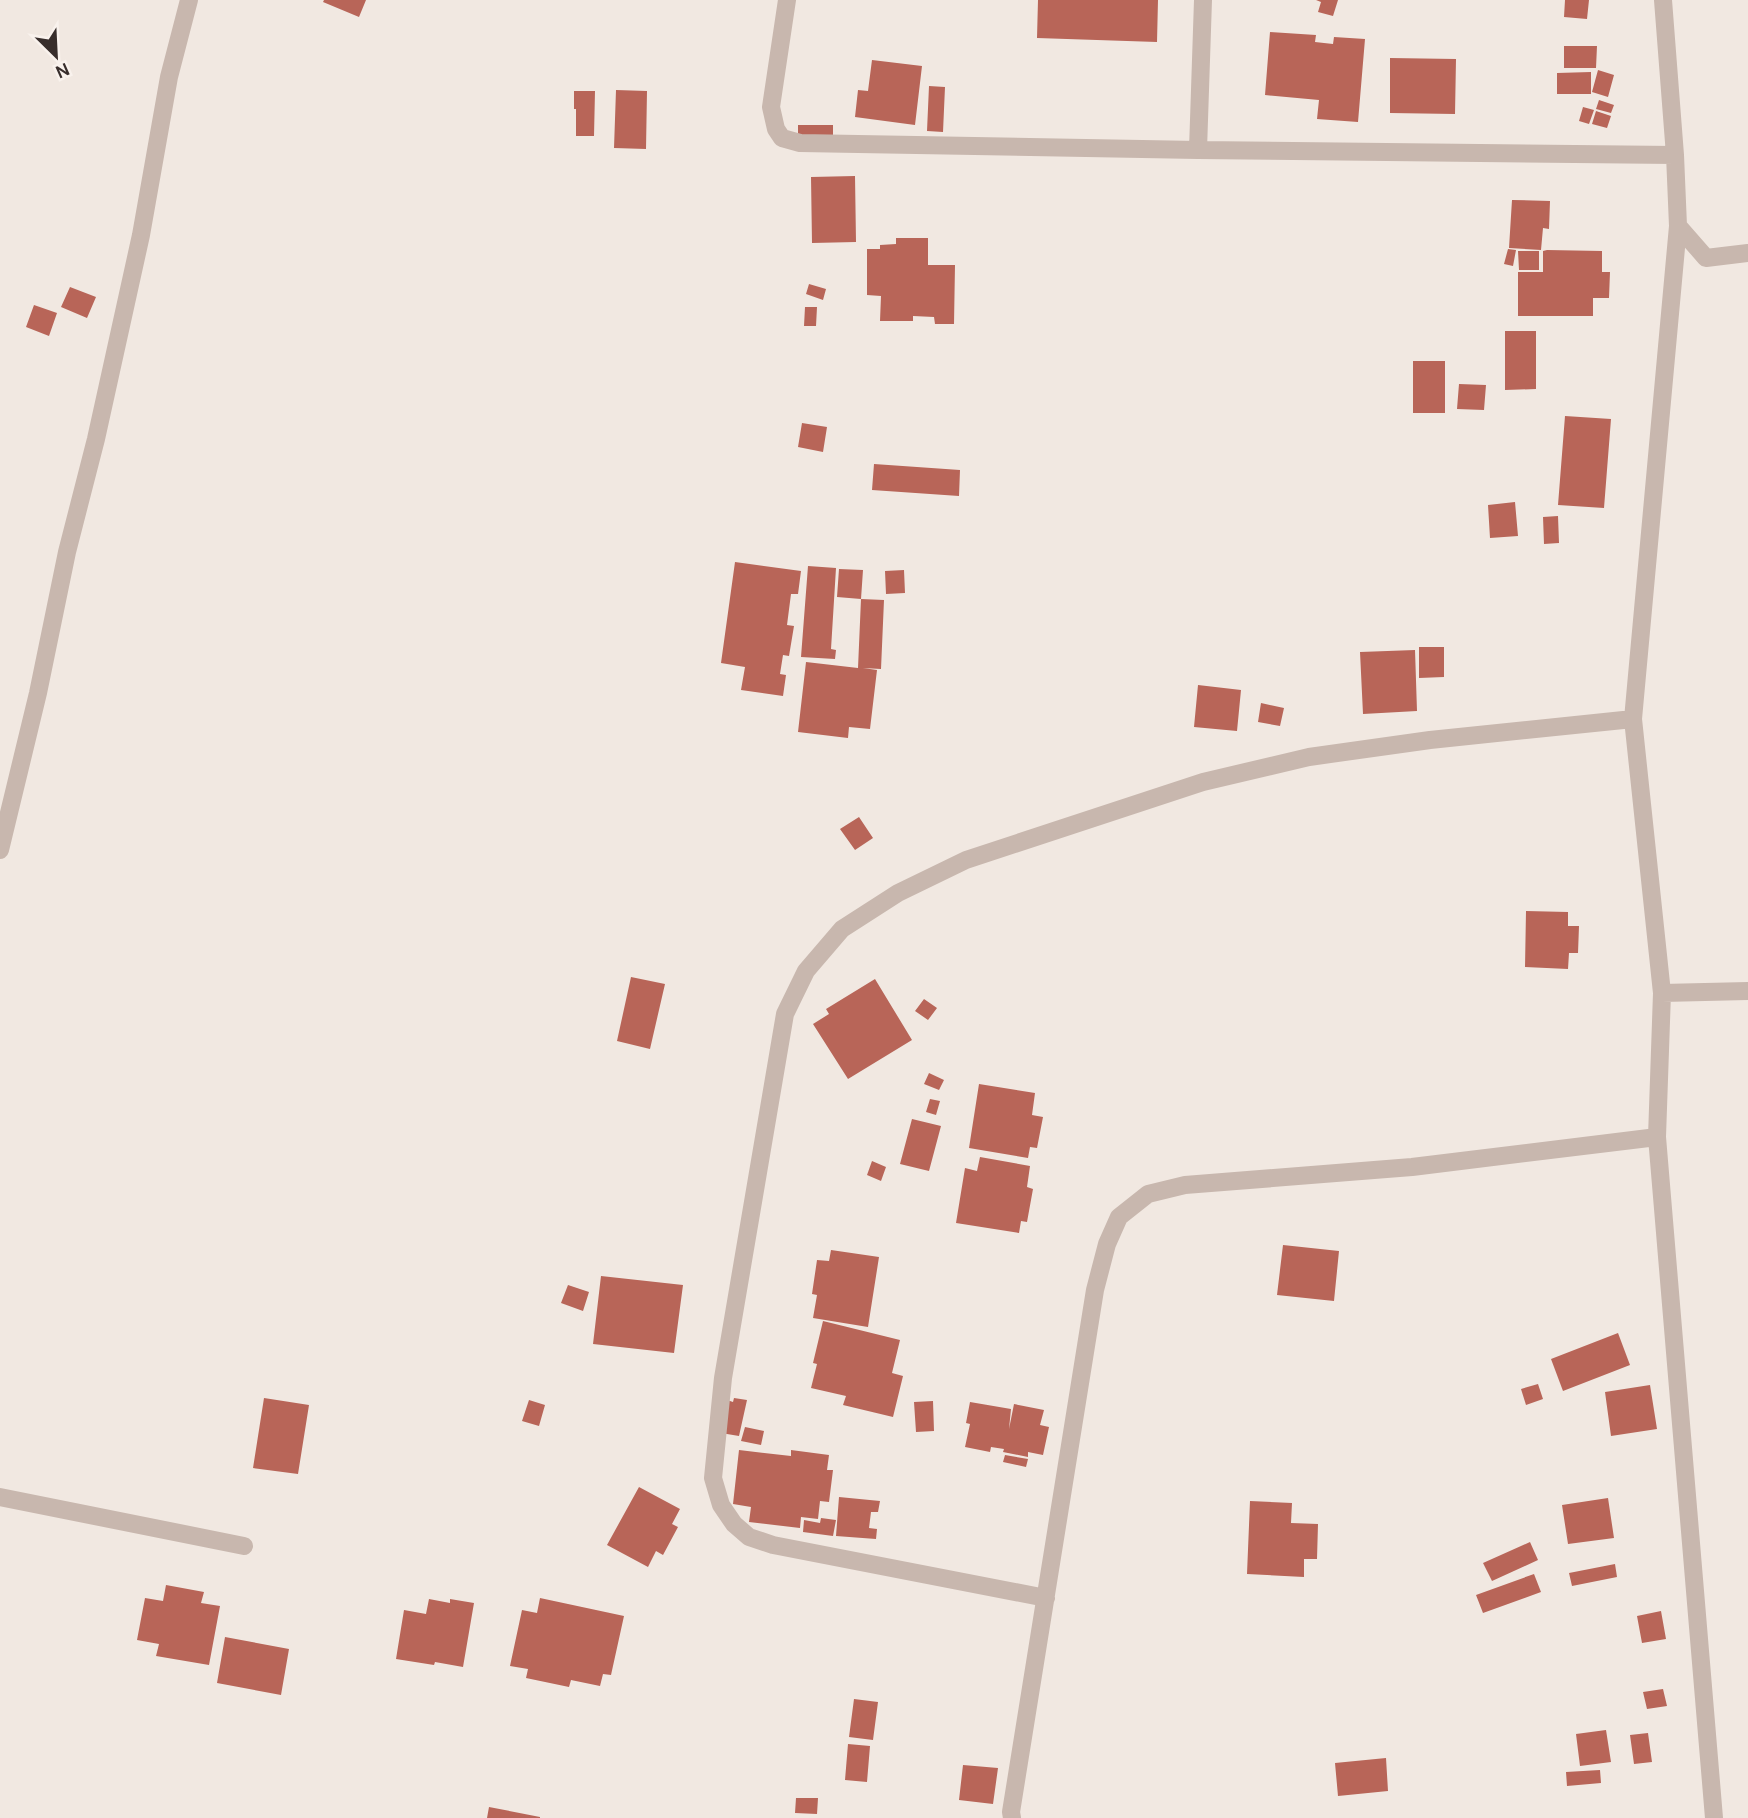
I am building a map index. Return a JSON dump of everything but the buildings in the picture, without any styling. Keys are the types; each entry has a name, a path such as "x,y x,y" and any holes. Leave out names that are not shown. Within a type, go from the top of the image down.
{"street":[{"path":"0,850 38,693 67,552 96,439 141,234 169,77 189,0"},
{"path":"787,0 771,107 776,130 782,138 800,144 1675,155"},
{"path":"1198,150 1203,0"},
{"path":"1663,0 1678,226 1633,719 1662,993 1657,1137 1714,1818"},
{"path":"1678,226 1706,258 1748,253"},
{"path":"1046,1598 774,1545 749,1537 734,1524 720,1505 713,1478 723,1378 785,1014 806,971 842,929 898,893 966,860 1203,782 1309,757 1430,740 1633,719"},
{"path":"1662,993 1748,991"},
{"path":"1012,1818 1095,1290 1107,1244 1119,1217 1148,1194 1185,1185 1412,1167 1657,1137"},
{"path":"0,1497 244,1546"}]}
